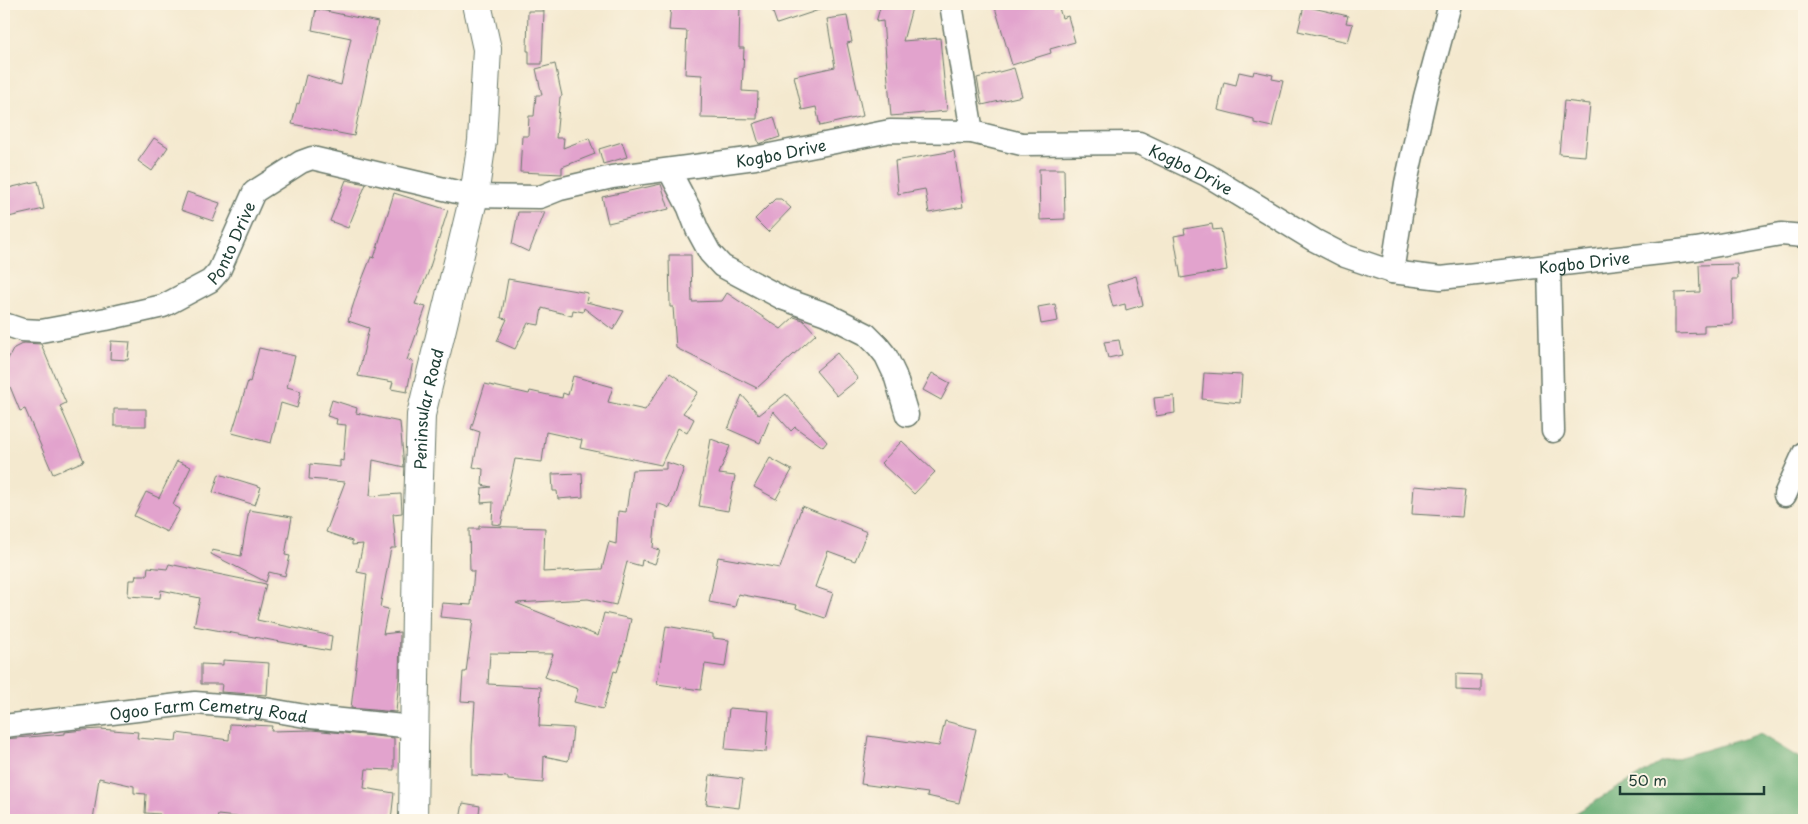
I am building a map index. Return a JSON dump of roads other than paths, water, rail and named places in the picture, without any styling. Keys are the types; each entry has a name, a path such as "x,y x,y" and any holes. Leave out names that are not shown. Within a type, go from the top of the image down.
{"main road":[{"name":"Peninsular Road","path":"429,820 427,656 438,417 482,196 482,141 487,49 477,4"},
{"name":"Peninsular Road","path":"413,820 416,540 421,415 482,196 498,155 503,109 502,35 495,4"}],"street":[{"path":"951,4 972,132"},
{"path":"1392,272 1406,184 1425,97 1450,4"},
{"name":"Kogbo Drive","path":"482,196 540,198 560,189 604,178 755,158 890,131 972,132 1022,144 1139,143 1207,175 1314,240 1345,256 1392,272 1441,278 1696,249 1781,234 1804,236"},
{"name":"Ponto Drive","path":"4,324 22,330 42,331 106,319 163,306 210,281 219,271 254,192 301,162 312,158 482,196"},
{"path":"670,170 690,208 697,230 710,253 722,266 784,299 826,314 866,334 886,356 895,375 907,416"},
{"path":"1549,266 1553,431"},
{"path":"1785,496 1804,452"},
{"name":"Ogoo Farm Cemetry Road","path":"4,726 195,703 259,708 311,717 414,727"}]}
